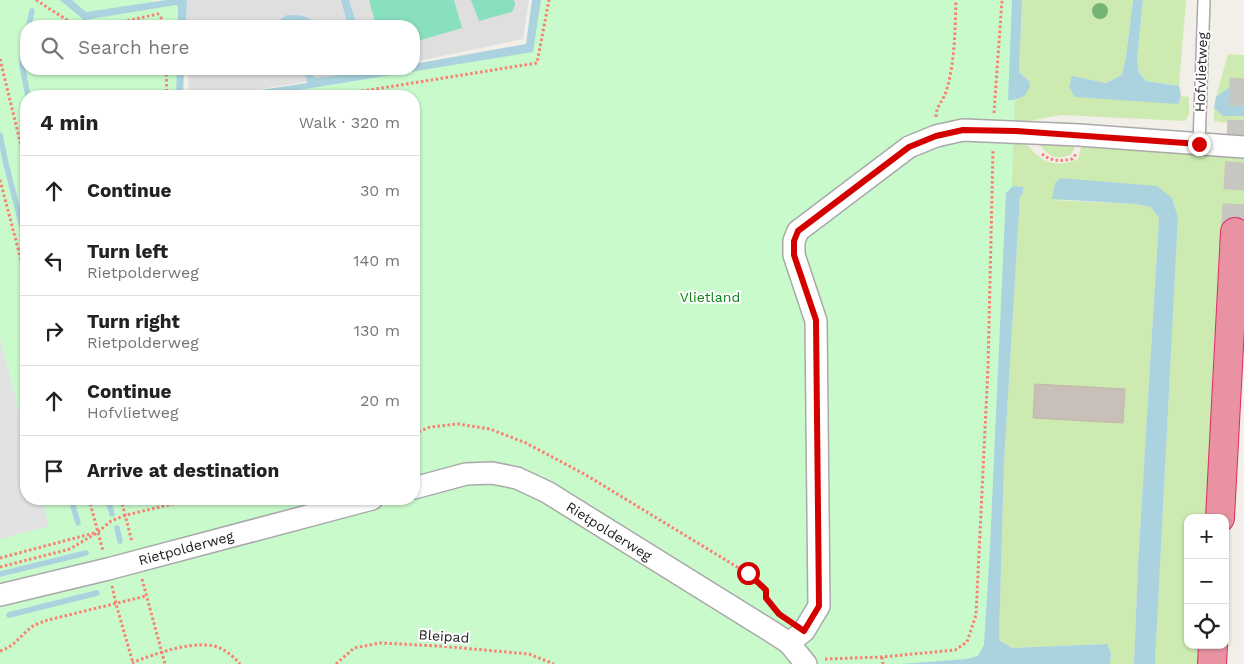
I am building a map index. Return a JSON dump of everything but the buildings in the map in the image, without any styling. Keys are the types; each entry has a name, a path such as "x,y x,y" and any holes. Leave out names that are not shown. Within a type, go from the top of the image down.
{"highway":[{"path":"1220,514 1236,232"},
{"path":"1212,664 1213,649"}],"street":[{"path":"796,637 819,606 816,320 794,255 794,241 798,231 909,147 936,136 963,130 1079,135 1244,147"},
{"name":"Rietpolderweg","path":"420,486 466,474 492,473 517,478 547,492 796,637 805,663"},
{"name":"Rietpolderweg","path":"0,595 108,569 349,505"}],"lane":[{"name":"Hofvlietweg","path":"1199,144 1204,0"}],"path":[{"path":"36,0 67,20"},
{"path":"369,90 538,63 549,0"},
{"path":"936,136 936,111 947,91 954,48 956,0"},
{"path":"805,663 824,659 882,657 955,650 967,642 976,614 988,368 993,131 1002,0"},
{"path":"130,20 158,14 163,20"},
{"path":"0,59 20,141"},
{"path":"166,75 167,90"},
{"path":"0,180 20,256"},
{"path":"420,431 430,427 458,424 490,429 526,443 586,475 748,573 766,590 766,598 796,637"},
{"path":"91,505 98,532"},
{"path":"123,505 126,516"},
{"path":"0,567 70,549 111,522 126,516 170,505"},
{"path":"0,558 98,532"},
{"path":"0,651 16,642 33,626 44,621 146,596 165,664"},
{"path":"116,604 132,663 162,652 192,645 207,645 221,648 240,664"},
{"name":"Bleipad","path":"336,664 354,648 380,643 529,654 554,664"},
{"path":"882,657 883,664"}],"shaded area":[{"path":"186,0 529,0 523,39 420,61 420,20 187,20"},
{"path":"188,75 348,75 254,90 189,90"},
{"path":"0,338 20,416 20,505 44,505 49,526 0,539"}],"green space":[{"name":"Vlietland","path":"0,0 153,0 155,5 182,2 181,20 20,20 20,75 181,75 180,90 20,90 20,505 420,505 420,90 282,90 376,75 420,75 420,68 527,48 536,0 1019,0 1010,234 989,664 0,664"},
{"path":"369,0 454,0 462,28 420,40 420,20 374,20"},
{"path":"471,0 514,0 515,5 512,12 479,21"},
{"path":"1022,0 1133,0 1122,75 1106,83 1072,76 1181,100 1181,96 1189,97 1189,115 1185,121 1061,115 1024,122 1007,121 1008,100 1017,100 1028,92 1028,80 1019,72"},
{"path":"1143,0 1186,0 1179,86 1146,81 1139,73 1137,60"},
{"path":"1228,54 1244,55 1244,89 1228,88 1216,97"},
{"path":"1214,108 1223,116 1244,116 1244,125 1214,121"},
{"path":"1006,140 1023,143 1036,154 1052,163 1068,163 1078,159 1081,147 1223,155 1244,159 1244,233 1223,238 1219,246 1206,514 1184,514 1184,649 1200,649 1199,664 1155,664 1178,217 1172,198 1053,200 1135,204 1151,207 1159,218 1138,564 1134,664 1110,664 1111,654 1107,644 1012,648 999,640 1004,464 1020,197 1023,193 1023,187 1013,186 1006,193"},
{"path":"1037,143 1075,147 1071,155 1056,157 1049,154"}],"water":[{"path":"60,0 72,0 86,12 166,0 186,0 187,2 186,20 178,20 178,7 176,5 84,20"},
{"path":"341,0 349,0 355,20 346,20"},
{"path":"532,0 541,0 533,52 420,70 420,63 526,44"},
{"path":"1012,0 1022,0 1019,72 1028,80 1030,85 1022,97 1008,100"},
{"path":"1133,0 1143,0 1137,60 1139,73 1146,81 1179,86 1181,95 1178,104 1075,97 1069,87 1072,76 1106,83 1122,75"},
{"path":"287,15 296,15 304,16 311,20 280,20"},
{"path":"177,75 184,75 183,90 176,90"},
{"path":"306,75 312,75 315,78 343,75 391,75 299,90 261,90 307,83"},
{"path":"1228,88 1244,89 1244,116 1223,116 1214,108 1216,97"},
{"path":"1061,178 1157,186 1172,198 1178,217 1155,664 1134,664 1138,564 1159,218 1151,207 1135,204 1052,199 1055,183"},
{"path":"1013,186 1023,187 1023,193 1020,197 1004,464 999,640 1012,648 1107,644 1111,654 1110,664 900,664 967,659 978,656 984,645 1006,193"}],"waterway":[{"path":"30,20 32,11"},
{"path":"24,75 27,90"},
{"path":"0,135 20,219"},
{"path":"73,505 78,523"},
{"path":"110,505 112,514"},
{"path":"117,528 120,541"},
{"path":"0,574 86,553"},
{"path":"9,615 97,593"}],"tunnel":[{"path":"1235,232 1244,77"}],"route":[{"path":"748,573 766,590 766,598 779,614 804,631 819,606 816,320 794,255 794,241 798,231 909,147 936,136 963,130 1016,131 1199,144"}]}
